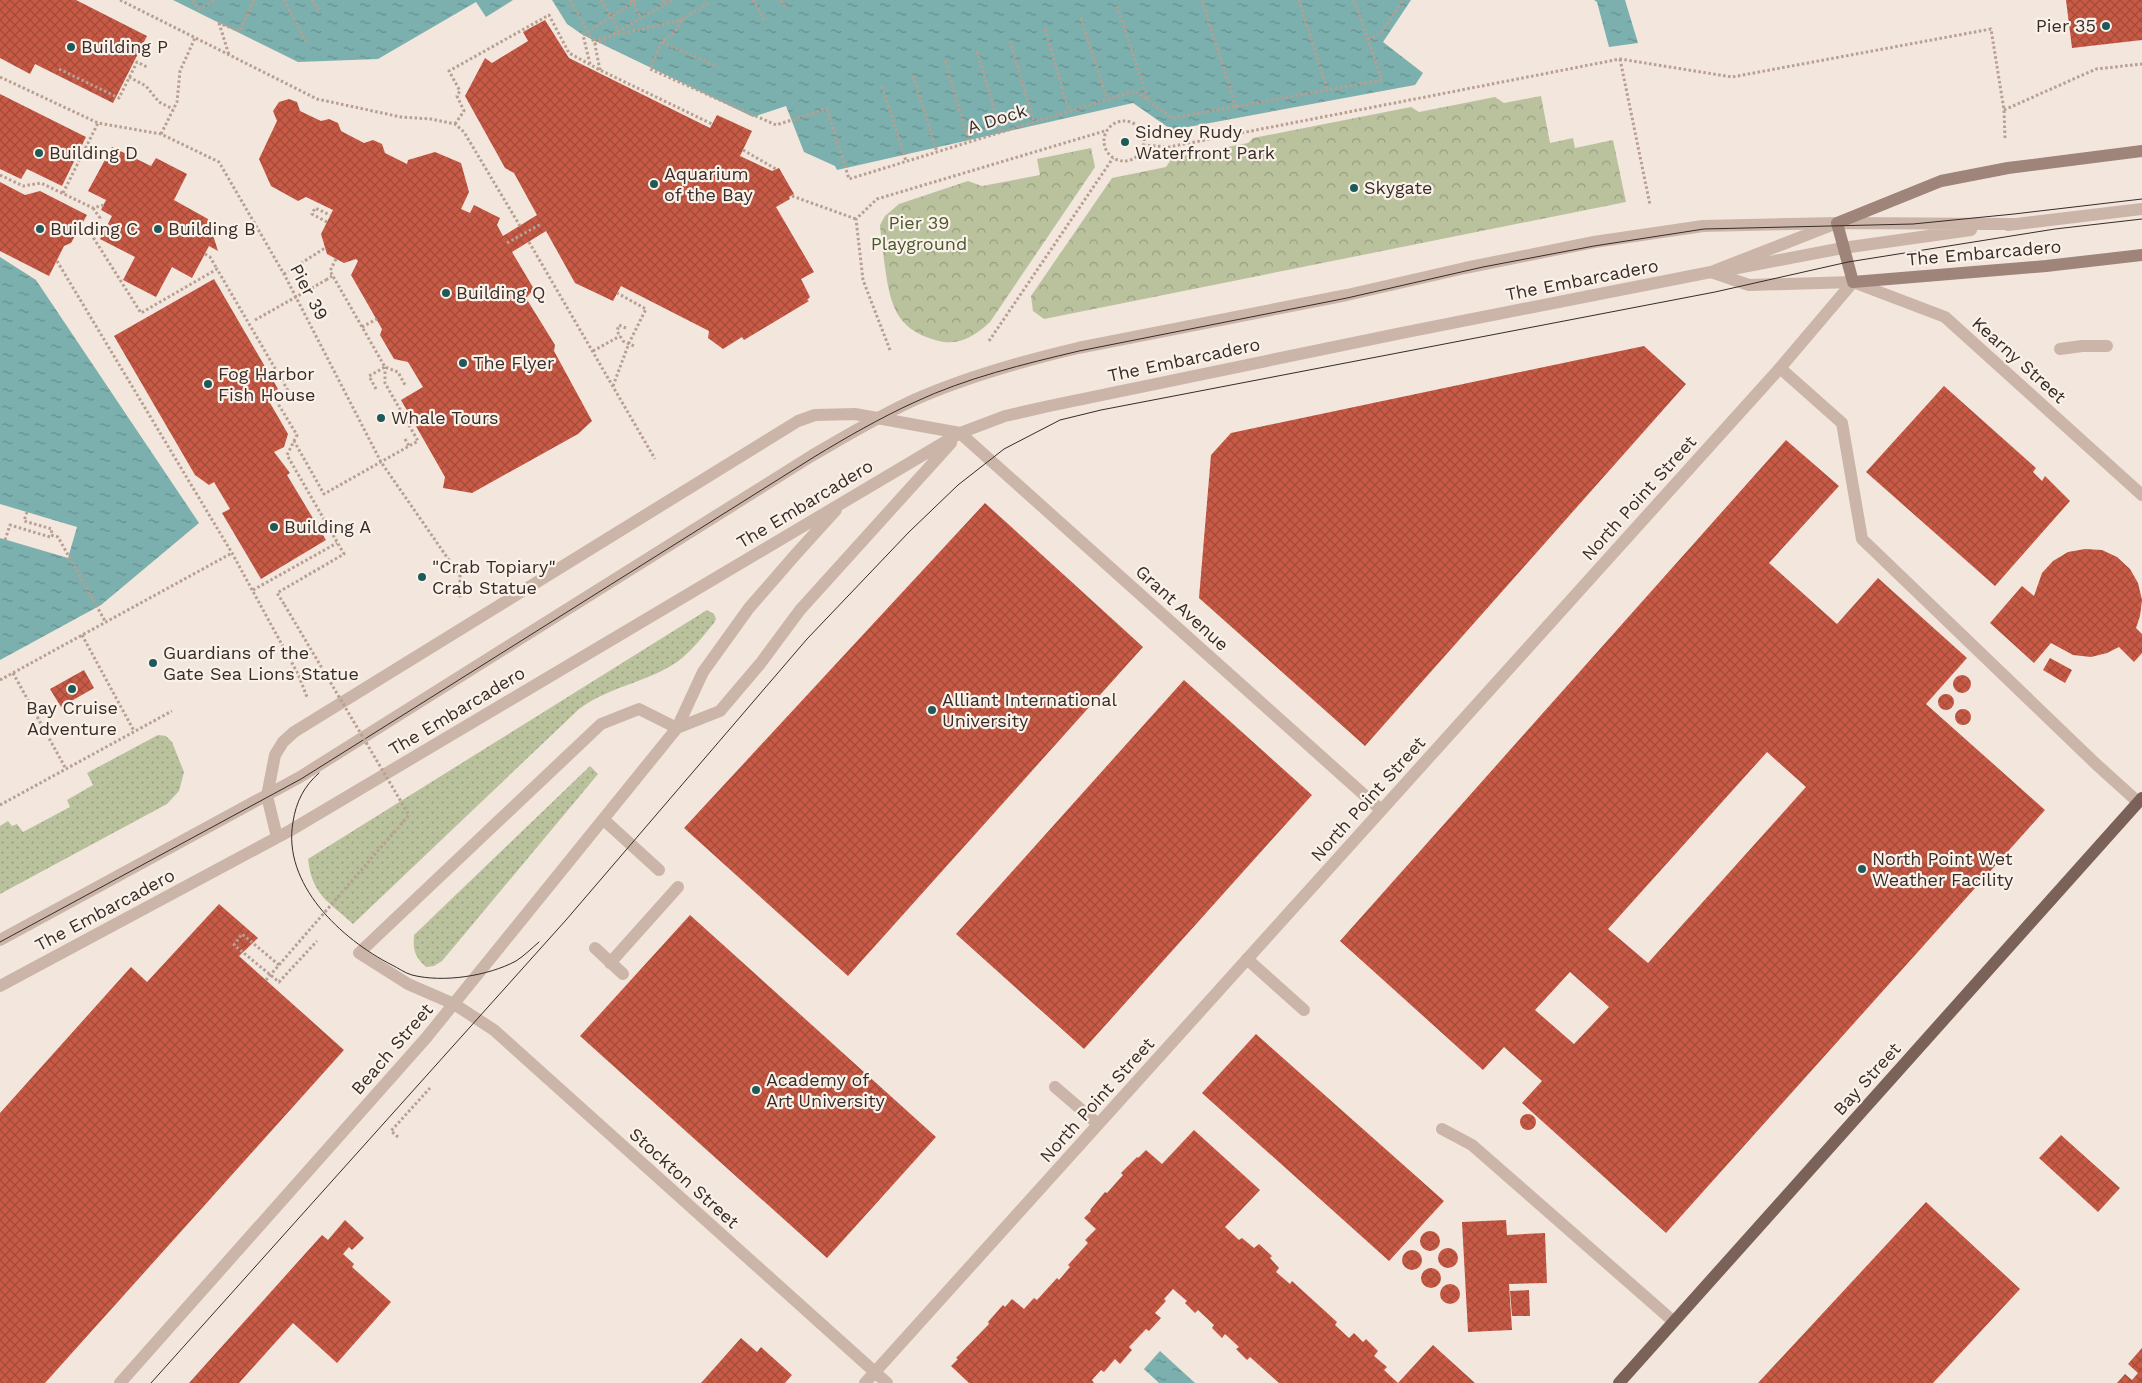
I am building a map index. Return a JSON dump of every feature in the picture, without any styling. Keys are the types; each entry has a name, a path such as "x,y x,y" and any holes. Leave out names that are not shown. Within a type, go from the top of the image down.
{"main road":[{"name":"The Embarcadero","path":"1837,222 1941,181 2008,168 2142,151"},
{"path":"1837,222 1853,282"},
{"name":"The Embarcadero","path":"1853,282 2046,266 2142,255"},
{"name":"Bay Street","path":"1618,1383 2140,800"}],"street":[{"name":"The Embarcadero","path":"0,986 277,837 960,433 1005,416 1401,333 1711,272 1843,248 2015,224 2142,209"},
{"name":"The Embarcadero","path":"1711,272 1837,222 2015,224"},
{"path":"0,940 300,777 813,455 878,418 946,387 1038,358 1594,242 1703,226 1837,222"},
{"name":"The Embarcadero","path":"1711,272 1749,285 1853,282"},
{"name":"North Point Street","path":"865,1383 1780,368 1853,282"},
{"name":"Kearny Street","path":"1853,282 1945,316 2142,495"},
{"path":"2060,349 2082,346 2107,346"},
{"path":"1780,368 1842,423 1862,539 2096,764 2140,800"},
{"path":"277,837 267,796 276,754 283,742 294,732 798,421 815,415 855,414 960,433"},
{"path":"677,728 720,711 760,664 800,610 960,433"},
{"name":"Grant Avenue","path":"960,433 1381,810"},
{"name":"Beach Street","path":"120,1383 454,1004 677,728 703,672 744,616 796,554 847,500"},
{"name":"Stockton Street","path":"677,728 639,709 601,724 359,953 408,984 454,1004 494,1030 887,1383"},
{"path":"604,820 659,870"},
{"path":"610,963 678,887"},
{"path":"595,948 623,974"},
{"path":"1247,958 1304,1010"},
{"path":"1055,1087 1098,1124"},
{"path":"1442,1129 1472,1146 1673,1321"}],"path":[{"path":"120,0 317,99 402,117 431,119 455,124 464,132 520,226"},
{"path":"193,0 198,9 215,0"},
{"path":"229,55 218,23 240,31 254,0"},
{"path":"284,0 306,41"},
{"path":"312,0 319,12"},
{"path":"570,0 595,44 674,0"},
{"path":"601,0 619,31"},
{"path":"631,0 641,18"},
{"path":"590,64 583,35 636,0"},
{"path":"662,0 665,5"},
{"name":"A Dock","path":"600,70 594,40 681,20 707,4 705,0"},
{"path":"753,0 765,22"},
{"path":"782,0 786,9"},
{"path":"1202,0 1236,107"},
{"path":"1299,0 1327,89"},
{"name":"A Dock","path":"681,20 675,32 662,41 650,70 776,125 827,109 848,179 1135,91 1172,118 1382,80 1354,0"},
{"path":"1368,39 1380,33 1403,0"},
{"path":"1117,6 1148,100"},
{"path":"455,124 464,111 457,96 460,91 449,71 549,15 569,52 600,70 712,124"},
{"path":"1080,18 1107,99"},
{"path":"1045,29 1069,111"},
{"path":"1143,145 1169,147 1620,59 1732,77 1991,29 2004,110 2005,138"},
{"path":"161,134 177,102 180,71 195,38"},
{"path":"662,41 718,67"},
{"path":"1010,41 1034,122"},
{"path":"977,51 1001,132"},
{"path":"1620,59 1650,205"},
{"path":"59,69 119,98 137,62 147,67"},
{"path":"945,62 969,142"},
{"path":"2004,110 2096,69 2142,64"},
{"path":"129,76 146,86 159,102 173,110"},
{"path":"913,76 937,152"},
{"name":"Pier 39","path":"0,77 98,123 161,134 219,162 284,274 381,462 460,576 461,628"},
{"path":"882,86 906,161"},
{"path":"856,220 877,199 1108,130 1119,122 1132,123 1141,132 1143,145 1141,151 1132,160 1119,161 1113,158 1104,142 1108,130"},
{"path":"63,193 98,123"},
{"path":"743,150 776,169"},
{"path":"990,341 1113,158"},
{"path":"0,175 23,186 40,183 93,208 100,218 92,234 141,313 217,269"},
{"path":"792,196 856,220"},
{"path":"93,208 104,205"},
{"path":"327,222 312,214 315,208 330,215"},
{"path":"856,220 863,280 890,350"},
{"path":"507,243 542,224"},
{"path":"529,242 655,459"},
{"path":"284,274 325,248"},
{"path":"205,254 210,257 290,394 277,402 297,434 288,455 344,554 277,594 409,815 266,980"},
{"path":"294,441 324,494 418,441 385,383 385,367 332,276 330,271 336,259"},
{"path":"57,260 253,590 298,674 315,718"},
{"path":"249,324 332,276"},
{"path":"612,386 629,343 646,309 617,293"},
{"path":"362,327 377,319"},
{"path":"626,328 619,325 617,331 623,341 634,346"},
{"path":"593,352 620,336"},
{"path":"385,367 398,372 405,385"},
{"path":"376,389 369,376 385,367"},
{"path":"405,439 409,446"},
{"path":"27,512 24,521 52,529 51,535"},
{"path":"5,540 10,525 58,537 105,622"},
{"path":"253,590 337,543"},
{"path":"0,680 232,553"},
{"path":"82,635 134,731"},
{"path":"13,673 66,769"},
{"path":"0,805 172,711"},
{"path":"279,965 242,934 234,945 279,982 317,941"},
{"path":"398,1137 391,1131 430,1088"}],"green space":[{"path":"1541,96 1550,143 1573,138 1575,148 1613,140 1626,202 1044,319 1033,311 1031,296 1112,178 1166,167 1172,158 1248,143 1253,138 1411,107 1419,112 1495,97 1504,103"},
{"name":"Pier 39 Playground","path":"1091,148 1095,167 990,322 978,332 965,339 943,342 922,335 903,322 897,313 889,292 880,225 885,216 899,204 968,181 982,186 1040,175 1037,159"},
{"path":"707,610 714,614 716,619 714,623 697,644 682,658 653,675 603,695 579,709 353,924 329,903 317,889 310,871 308,859"},
{"path":"158,735 166,736 172,742 184,772 179,791 167,804 0,894 0,826 8,821 12,826 17,824 23,832 70,807 67,800 93,785 87,773"},
{"path":"590,766 598,774 442,961 434,966 426,967 415,952 414,935"}],"water":[{"path":"173,0 513,0 486,17 476,2 378,59 298,62"},
{"path":"552,0 1411,0 1383,42 1423,73 1415,85 1172,130 1133,103 837,170 835,166 804,152 786,106 753,117 583,35 567,24"},
{"path":"1594,0 1625,0 1638,43 1609,47 1597,2"},
{"path":"0,257 36,280 199,523 101,605 0,660"},
{"path":"1160,1351 1195,1383 1159,1383 1144,1369"}],"pier":[{"path":"0,504 77,527 68,558 0,538"}],"building":[{"name":"Building P","path":"0,0 76,0 147,36 113,103 35,64 30,74 0,58"},
{"name":"Pier 35","path":"2066,0 2142,0 2142,40 2072,48"},
{"path":"545,20 569,58 710,128 717,115 752,131 740,156 772,171 779,168 794,194 789,197 790,199 776,207 814,272 801,279 810,297 807,300 809,301 744,340 742,337 723,349 708,338 709,331 621,286 613,301 575,283 546,231 512,252 534,289 526,298 555,345 554,351 592,421 578,434 472,493 443,488 445,477 401,400 423,387 408,362 394,359 380,335 382,329 351,275 358,261 356,259 344,263 327,254 321,234 333,210 306,197 298,201 271,186 259,159 277,121 273,111 279,102 289,99 297,102 300,111 321,121 329,119 338,123 341,131 364,143 373,140 382,144 385,153 407,164 408,160 435,152 461,163 469,192 461,209 470,213 474,205 500,218 497,225 503,236 537,215 514,173 505,168 465,96 485,58 492,63 528,41 523,32"},
{"name":"Building D","path":"0,94 86,137 62,186 27,169 21,179 0,169"},
{"name":"Building B","path":"112,147 151,166 156,158 187,174 174,200 208,219 218,251 209,246 192,278 172,267 156,297 123,280 135,257 100,239 112,216 101,210 106,200 88,191"},
{"name":"Building C","path":"0,182 25,195 40,191 87,215 71,243 64,246 49,276 0,251"},
{"name":"Fog Harbor Fish House","path":"214,279 278,389 266,396 288,434 284,447 274,452 290,473 287,475 326,540 261,579 222,513 230,509 214,482 209,485 195,475 114,336"},
{"path":"1644,346 1686,384 1365,746 1199,598 1211,455 1231,433"},
{"path":"1944,386 2036,468 2033,472 2042,481 2045,476 2070,501 1995,586 1866,472"},
{"name":"North Point Wet Weather Facility","path":"1786,440 1839,486 1769,563 1837,624 1878,578 1967,658 1926,704 2045,810 1666,1233 1522,1103 1542,1081 1504,1047 1483,1070 1340,941","holes":["1767,752 1806,787 1648,963 1608,929","1570,972 1609,1007 1574,1044 1535,1010"]},
{"path":"985,503 1143,647 848,976 684,828"},
{"path":"2085,549 2102,550 2117,557 2130,569 2138,583 2142,600 2136,628 2142,634 2142,653 2134,662 2119,647 2107,653 2091,657 2073,655 2051,643 2034,663 1990,623 2022,586 2034,596 2042,573 2053,561 2068,552"},
{"path":"2050,658 2072,670 2065,683 2043,670"},
{"name":"Bay Cruise Adventure","path":"84,670 94,688 61,707 50,689"},
{"path":"1962,675 1968,678 1971,684 1968,690 1962,693 1956,690 1953,684 1956,678"},
{"path":"1184,680 1312,795 1084,1049 956,934"},
{"path":"1943,694 1949,694 1954,699 1952,708 1943,710 1938,705 1938,699"},
{"path":"1960,709 1966,709 1971,714 1969,723 1960,725 1955,720 1955,714"},
{"path":"219,904 258,938 239,956 344,1050 45,1383 0,1383 0,1113 131,967 147,982"},
{"name":"Academy of Art University","path":"690,915 936,1137 827,1258 580,1036"},
{"path":"1256,1034 1444,1201 1389,1261 1202,1093"},
{"path":"1528,1114 1536,1122 1528,1130 1520,1122"},
{"path":"1194,1130 1260,1190 1225,1227 1239,1240 1242,1238 1254,1248 1259,1244 1272,1256 1270,1258 1279,1268 1276,1272 1290,1284 1292,1281 1337,1322 1335,1325 1349,1338 1354,1333 1363,1342 1366,1339 1378,1351 1374,1356 1387,1367 1384,1370 1398,1383 1279,1383 1250,1357 1247,1360 1236,1349 1239,1347 1225,1334 1222,1338 1212,1328 1214,1325 1198,1310 1195,1313 1185,1303 1187,1301 1173,1289 1164,1299 1166,1301 1155,1313 1161,1318 1149,1331 1146,1329 1129,1347 1132,1350 1120,1364 1115,1359 1104,1372 1101,1370 1092,1380 1094,1383 969,1383 951,1366 958,1359 956,1358 989,1324 988,1322 1003,1305 1005,1307 1012,1299 1024,1309 1034,1298 1037,1300 1057,1278 1059,1280 1070,1267 1068,1265 1088,1243 1085,1240 1096,1229 1084,1218 1105,1192 1107,1193 1123,1175 1121,1173 1137,1157 1146,1150 1162,1164"},
{"path":"2061,1135 2120,1188 2098,1212 2039,1158"},
{"path":"1926,1202 2020,1289 1933,1383 1758,1383"},
{"path":"345,1220 364,1238 352,1250 349,1247 343,1254 354,1264 352,1267 391,1302 337,1363 293,1323 239,1383 189,1383 322,1235 328,1240"},
{"path":"1506,1220 1507,1235 1545,1233 1547,1283 1509,1284 1512,1330 1468,1332 1462,1222"},
{"path":"1430,1231 1437,1234 1440,1241 1437,1248 1430,1251 1423,1248 1420,1241 1423,1234"},
{"path":"1448,1248 1455,1251 1458,1258 1455,1265 1448,1268 1441,1265 1438,1258 1441,1251"},
{"path":"1412,1250 1419,1253 1422,1260 1419,1267 1412,1270 1405,1267 1402,1260 1405,1253"},
{"path":"1431,1268 1438,1271 1441,1278 1438,1285 1431,1288 1424,1285 1421,1278 1424,1271"},
{"path":"1450,1284 1457,1287 1460,1294 1457,1301 1450,1304 1443,1301 1440,1294 1443,1287"},
{"path":"1529,1290 1530,1316 1512,1316 1510,1291"},
{"path":"741,1338 757,1352 761,1347 792,1375 785,1383 701,1383"},
{"path":"1433,1345 1475,1383 1398,1383"},
{"path":"2142,1348 2142,1383 2117,1383 2125,1374 2132,1380 2138,1373 2128,1364"}],"tram line":[{"path":"0,942 301,779 814,457 889,415 934,393 954,386 1016,367 1079,351 1347,298 1483,267 1594,246 1704,229 1913,224 2142,199"},
{"path":"151,1383 566,920 807,639 909,532 958,485 1004,449 1060,420 1101,410 1715,292 1848,262 2055,229 2142,219"},
{"path":"319,773 305,789 296,808 292,845 297,867 306,888 335,925 353,940 373,954 407,973 437,978 465,977 492,971 516,961 539,942"}],"place":[{"name":"Pier 35","path":"2106,26"},
{"name":"Building P","path":"71,47"},
{"name":"Sidney Rudy Waterfront Park","path":"1125,142"},
{"name":"Building D","path":"39,153"},
{"name":"Aquarium of the Bay","path":"654,184"},
{"name":"Skygate","path":"1354,188"},
{"name":"Building C","path":"40,229"},
{"name":"Building B","path":"158,229"},
{"name":"Building Q","path":"446,293"},
{"name":"The Flyer","path":"463,363"},
{"name":"Fog Harbor Fish House","path":"208,384"},
{"name":"Whale Tours","path":"381,418"},
{"name":"Building A","path":"274,527"},
{"name":"\"Crab Topiary\" Crab Statue","path":"422,577"},
{"name":"Guardians of the Gate Sea Lions Statue","path":"153,663"},
{"name":"Bay Cruise Adventure","path":"72,689"},
{"name":"Alliant International University","path":"932,710"},
{"name":"North Point Wet Weather Facility","path":"1862,869"},
{"name":"Academy of Art University","path":"756,1090"}]}
